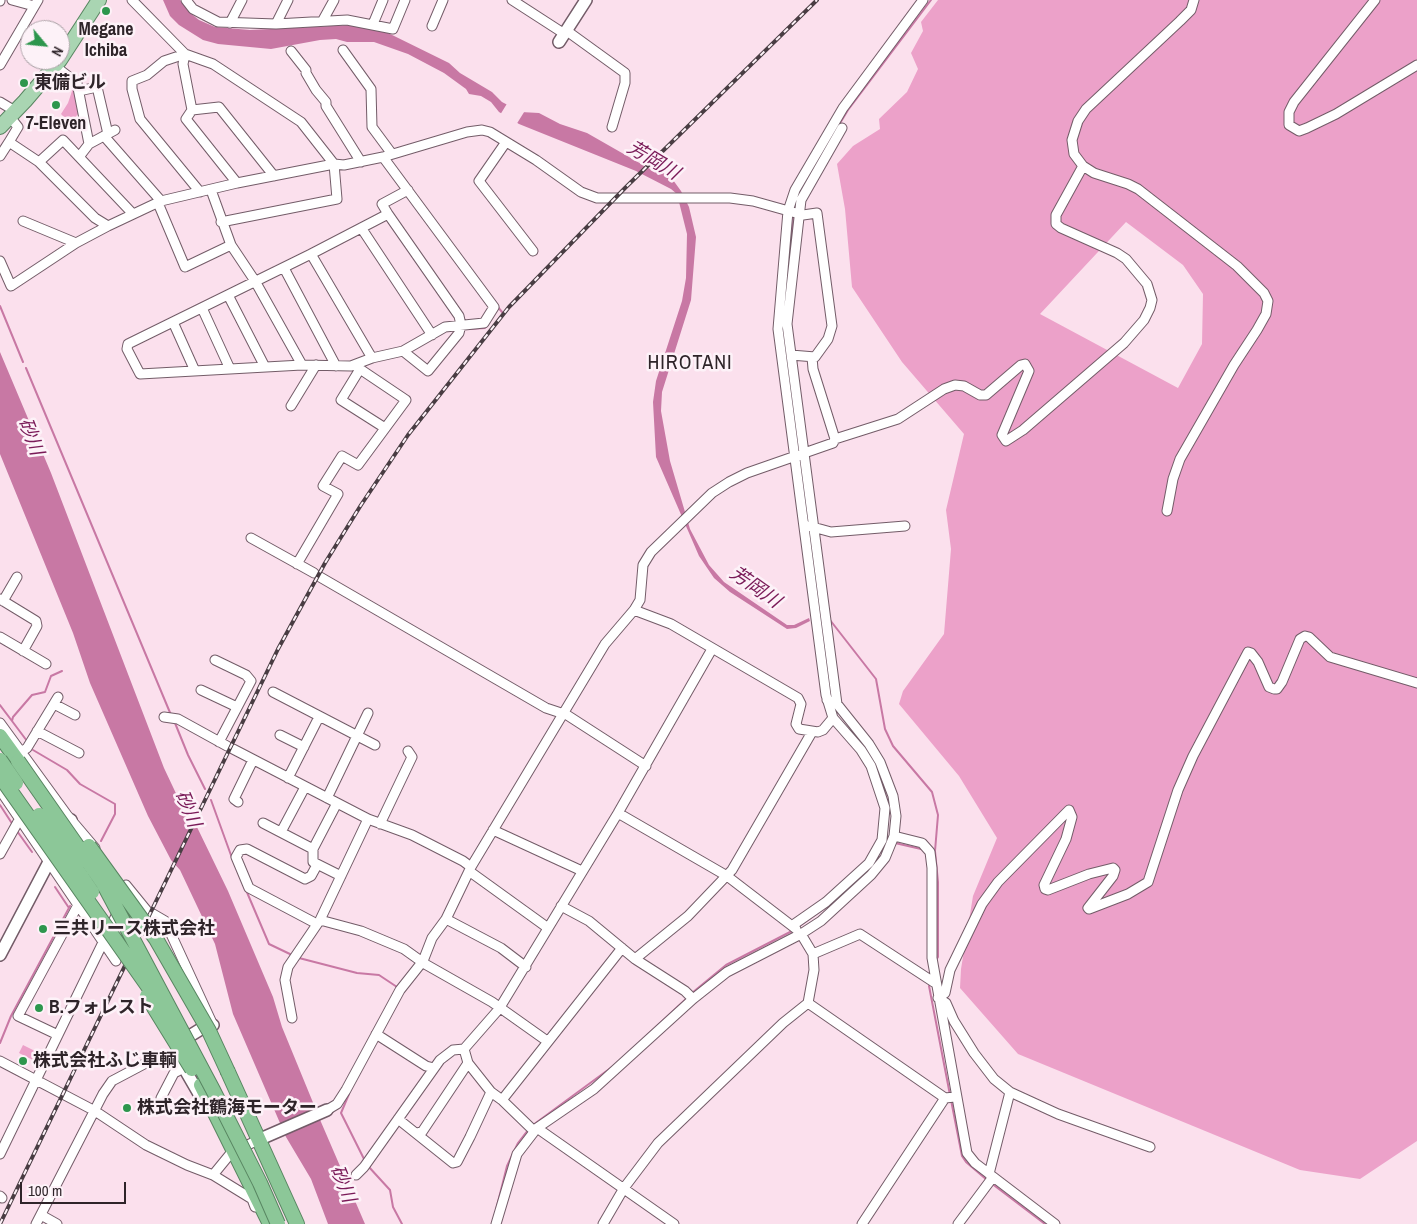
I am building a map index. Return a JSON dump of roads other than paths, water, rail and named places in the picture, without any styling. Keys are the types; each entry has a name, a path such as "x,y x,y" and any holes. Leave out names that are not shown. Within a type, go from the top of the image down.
{"highway":[{"path":"0,736 23,759 90,846 135,907 179,977 229,1065 258,1140 297,1224"},
{"path":"0,748 140,950"},
{"path":"23,759 83,851 140,950 207,1088 233,1152 269,1222"},
{"path":"0,760 118,931 260,1183 269,1222"},
{"path":"0,776 154,995"},
{"path":"35,827 58,870 155,1008 207,1088"}],"main road":[{"path":"70,44 99,0"},
{"path":"8,118 51,70"}],"street":[{"path":"0,65 36,3 12,0"},
{"path":"132,0 185,54 212,64 301,122 334,164 338,199 221,222"},
{"path":"186,0 193,10 218,22 230,24 276,24 347,20 373,24 393,30 405,0"},
{"path":"193,10 198,0"},
{"path":"230,24 242,0"},
{"path":"276,24 288,0"},
{"path":"323,20 334,0"},
{"path":"373,24 383,0"},
{"path":"432,26 443,0"},
{"path":"512,0 625,73 625,83 612,127"},
{"path":"562,34 586,0"},
{"path":"634,610 664,620 801,700 797,726 812,732 823,730 833,718 833,702 800,454 787,315 795,190 843,108 924,0"},
{"path":"1167,511 1173,479 1180,459 1234,365 1266,314 1268,301 1264,293 1236,266 1138,189 1094,173 1083,166 1074,154 1072,140 1078,121 1086,109 1191,10 1194,0"},
{"path":"1375,0 1294,102 1289,112 1288,125 1299,131 1307,128 1336,114 1417,65"},
{"path":"343,50 371,89 372,127 392,154"},
{"path":"292,51 306,70 316,90 326,102 326,106 361,162"},
{"path":"185,54 183,64 192,110 186,119 237,183"},
{"path":"185,54 164,61 147,75 132,81 132,88 140,119 200,192"},
{"path":"65,70 77,83 90,144"},
{"path":"79,91 98,87 109,133 160,202 185,267 231,245"},
{"path":"0,102 8,118 18,127 0,156"},
{"path":"192,110 219,107 274,176"},
{"path":"800,454 777,322 793,213 842,128"},
{"path":"0,260 11,286 76,243 160,202 237,183 334,164 344,165 383,157 476,130 490,132 550,169 581,192 597,198 741,199 793,213 817,214 832,320 828,338 820,353 812,357 791,355"},
{"path":"79,157 90,144 109,133"},
{"path":"39,162 63,140 133,214"},
{"path":"9,142 39,162 96,218 108,226"},
{"path":"506,142 479,181 533,251"},
{"path":"383,157 494,307 484,323 445,327 403,351 372,358 357,367 341,400 385,428"},
{"path":"213,1175 233,1152 324,1112 337,1104 400,990 423,961 432,938 446,919 470,869 562,715 605,644 634,610 640,600 642,571 646,558 712,493 747,472 829,445 835,439 898,419 944,389 956,385 964,386 980,395 986,395 1021,364 1025,364 1029,371 1026,384 1002,436 1006,441 1023,430 1124,343 1144,320 1152,300 1147,284 1126,259 1056,224 1056,215 1083,166"},
{"path":"211,190 221,222 231,245 255,281 302,365"},
{"path":"403,351 428,371 459,333 461,325 459,316 382,204 408,190"},
{"path":"297,564 338,494 323,486 342,456 358,465 406,400 357,367 302,365 140,374 127,349 128,344 362,229 388,214"},
{"path":"23,220 76,243"},
{"path":"362,229 432,335"},
{"path":"311,254 372,358"},
{"path":"284,268 336,366"},
{"path":"228,295 265,367"},
{"path":"202,308 230,369"},
{"path":"173,322 195,371"},
{"path":"812,357 813,370 835,439"},
{"path":"291,406 316,365"},
{"path":"809,526 831,532 905,526"},
{"path":"251,538 546,708 568,716 646,766"},
{"path":"16,577 2,600 36,621 37,626 23,651"},
{"path":"938,998 945,993 950,970 982,904 1004,876 1069,810 1072,816 1066,839 1044,885 1045,889 1048,890 1089,874 1113,868 1115,870 1113,876 1088,908 1090,909 1128,894 1148,882 1178,790 1197,749 1248,652 1252,653 1258,662 1269,687 1274,689 1277,689 1282,682 1300,639 1305,636 1309,637 1330,657 1417,683"},
{"path":"0,637 46,664"},
{"path":"356,1175 366,1164 434,1068 452,1050 464,1049 499,1009 646,766 712,649"},
{"path":"215,660 246,675 251,681 237,707 226,746"},
{"path":"201,690 237,707"},
{"path":"273,692 376,745"},
{"path":"0,784 23,759 27,748 56,700 75,715"},
{"path":"496,1224 517,1154 533,1129 594,1089 691,996 797,930 821,921 871,875 884,858 893,840 896,806 880,762 869,744 833,702"},
{"path":"327,798 368,713"},
{"path":"164,717 178,719 226,746 368,819 412,835 463,861 470,869 548,928"},
{"path":"288,778 319,717"},
{"path":"797,930 865,867 875,854 882,840 885,808 871,766 861,750 833,718"},
{"path":"0,723 23,759 129,890 150,913 165,921 212,1023 229,1065"},
{"path":"37,731 79,753"},
{"path":"635,959 688,916 727,876 812,732"},
{"path":"280,735 304,747"},
{"path":"380,824 412,757 408,751"},
{"path":"238,802 234,799 253,760"},
{"path":"281,832 305,787"},
{"path":"0,790 47,862 116,961"},
{"path":"337,803 313,849 312,862 341,876"},
{"path":"603,1224 624,1188 672,1128 783,1023 808,1003 814,970 814,954 797,930 727,876 618,813"},
{"path":"292,1018 285,980 288,967 319,922 368,819"},
{"path":"0,854 19,820"},
{"path":"0,955 47,862 71,820"},
{"path":"263,822 313,849"},
{"path":"493,830 582,871"},
{"path":"893,840 922,843 930,852 932,868 932,958 935,983 950,1098 967,1153 970,1159 990,1179 1055,1224"},
{"path":"317,866 311,876 304,879 248,850 240,850 236,856 250,888 319,922 361,931 404,949 492,1002 499,1009 547,1041"},
{"path":"1,1150 37,1080 102,941 129,890"},
{"path":"58,1036 18,1016 78,905"},
{"path":"561,906 589,921 635,959 691,996"},
{"path":"446,919 500,948 526,966"},
{"path":"814,954 860,934 935,983"},
{"path":"502,1100 622,948"},
{"path":"938,998 946,1003 954,1020 986,1070 1010,1092 1058,1114 1150,1147"},
{"path":"808,1003 950,1098"},
{"path":"212,1023 174,1046 177,1056 233,1152"},
{"path":"376,1034 426,1066 434,1068"},
{"path":"464,1049 468,1063 491,1092 533,1129 624,1188 674,1224"},
{"path":"36,1224 107,1087 114,1079 146,1063 177,1056"},
{"path":"0,1061 95,1111 146,1144 187,1165 213,1175 252,1199 269,1222"},
{"path":"417,1133 422,1132 468,1063"},
{"path":"161,1098 174,1073 184,1068"},
{"path":"398,1119 453,1163 457,1162 491,1092"},
{"path":"958,1224 990,1179 1010,1092"},
{"path":"862,1224 950,1098"},
{"path":"41,1215 57,1224"}],"water":[{"path":"163,0 180,0 189,12 199,20 215,27 250,30 350,25 384,31 449,63 460,73 492,92 502,102 521,112 539,113 560,124 587,133 650,169 662,172 673,180 689,207 696,237 691,300 662,392 661,411 670,461 690,529 709,565 724,582 787,625 794,625 809,618 810,621 796,628 787,629 730,592 714,578 699,556 656,457 653,402 656,381 682,301 686,278 687,234 677,194 636,171 519,124 499,112 491,102 481,96 469,94 466,89 444,73 408,54 374,42 347,42 336,39 271,49 218,44 203,40 179,25 170,16"},
{"name":"砂川","path":"0,352 51,473 164,768 181,804 196,825 228,891 273,997 282,1027 321,1122 365,1224 328,1224 311,1179 286,1137 233,1014 215,944 180,870 171,860 148,816 90,683 73,633 0,454"}],"waterway":[{"path":"831,138 848,110 931,0"},
{"path":"800,192 817,161"},
{"path":"789,256 794,216"},
{"path":"0,306 23,362"},
{"path":"497,306 502,312"},
{"path":"468,329 485,328 488,324"},
{"path":"782,328 795,417"},
{"path":"26,368 171,715"},
{"path":"805,491 808,524"},
{"path":"809,528 823,630"},
{"path":"830,620 876,679 885,729 893,746 932,792 938,815 935,851"},
{"path":"27,741 12,721 13,717 32,695 45,692 51,676 62,671"},
{"path":"0,705 12,721"},
{"path":"175,723 205,789"},
{"path":"33,750 67,770 80,784 115,804 115,814 101,841"},
{"path":"881,782 888,803"},
{"path":"211,800 232,858"},
{"path":"0,805 13,825"},
{"path":"886,836 888,818"},
{"path":"17,831 32,852"},
{"path":"895,843 921,849"},
{"path":"875,861 881,850"},
{"path":"935,851 938,882 938,957 936,960"},
{"path":"55,887 69,908"},
{"path":"246,890 269,944 292,955"},
{"path":"0,1043 11,1016 70,906"},
{"path":"798,927 825,908"},
{"path":"692,993 726,965 792,931"},
{"path":"299,958 357,973 379,975 397,987"},
{"path":"929,986 950,1095"},
{"path":"643,1039 687,998"},
{"path":"533,1125 612,1067"},
{"path":"349,1094 341,1113 365,1161"},
{"path":"951,1100 962,1156 966,1162 987,1180"},
{"path":"496,1210 507,1166 518,1143 528,1130"},
{"path":"368,1166 390,1190 393,1207 402,1224"},
{"path":"991,1183 1045,1224"}],"railway":[{"path":"0,1224 278,649 325,563 361,505 408,435 509,307 625,188 817,0"}],"place":[{"name":"Megane Ichiba","path":"106,11"},
{"name":"東備ビル","path":"24,83"},
{"name":"7-Eleven","path":"56,105"},
{"name":"三共リース株式会社","path":"43,929"},
{"name":"B.フォレスト","path":"39,1008"},
{"name":"株式会社ふじ車輌","path":"23,1061"},
{"name":"株式会社鶴海モーター","path":"127,1108"}],"district":[{"name":"HIROTANI","path":"690,364"}],"water label":[{"name":"芳岡川","path":"653,161"},
{"name":"芳岡川","path":"755,588"}]}
